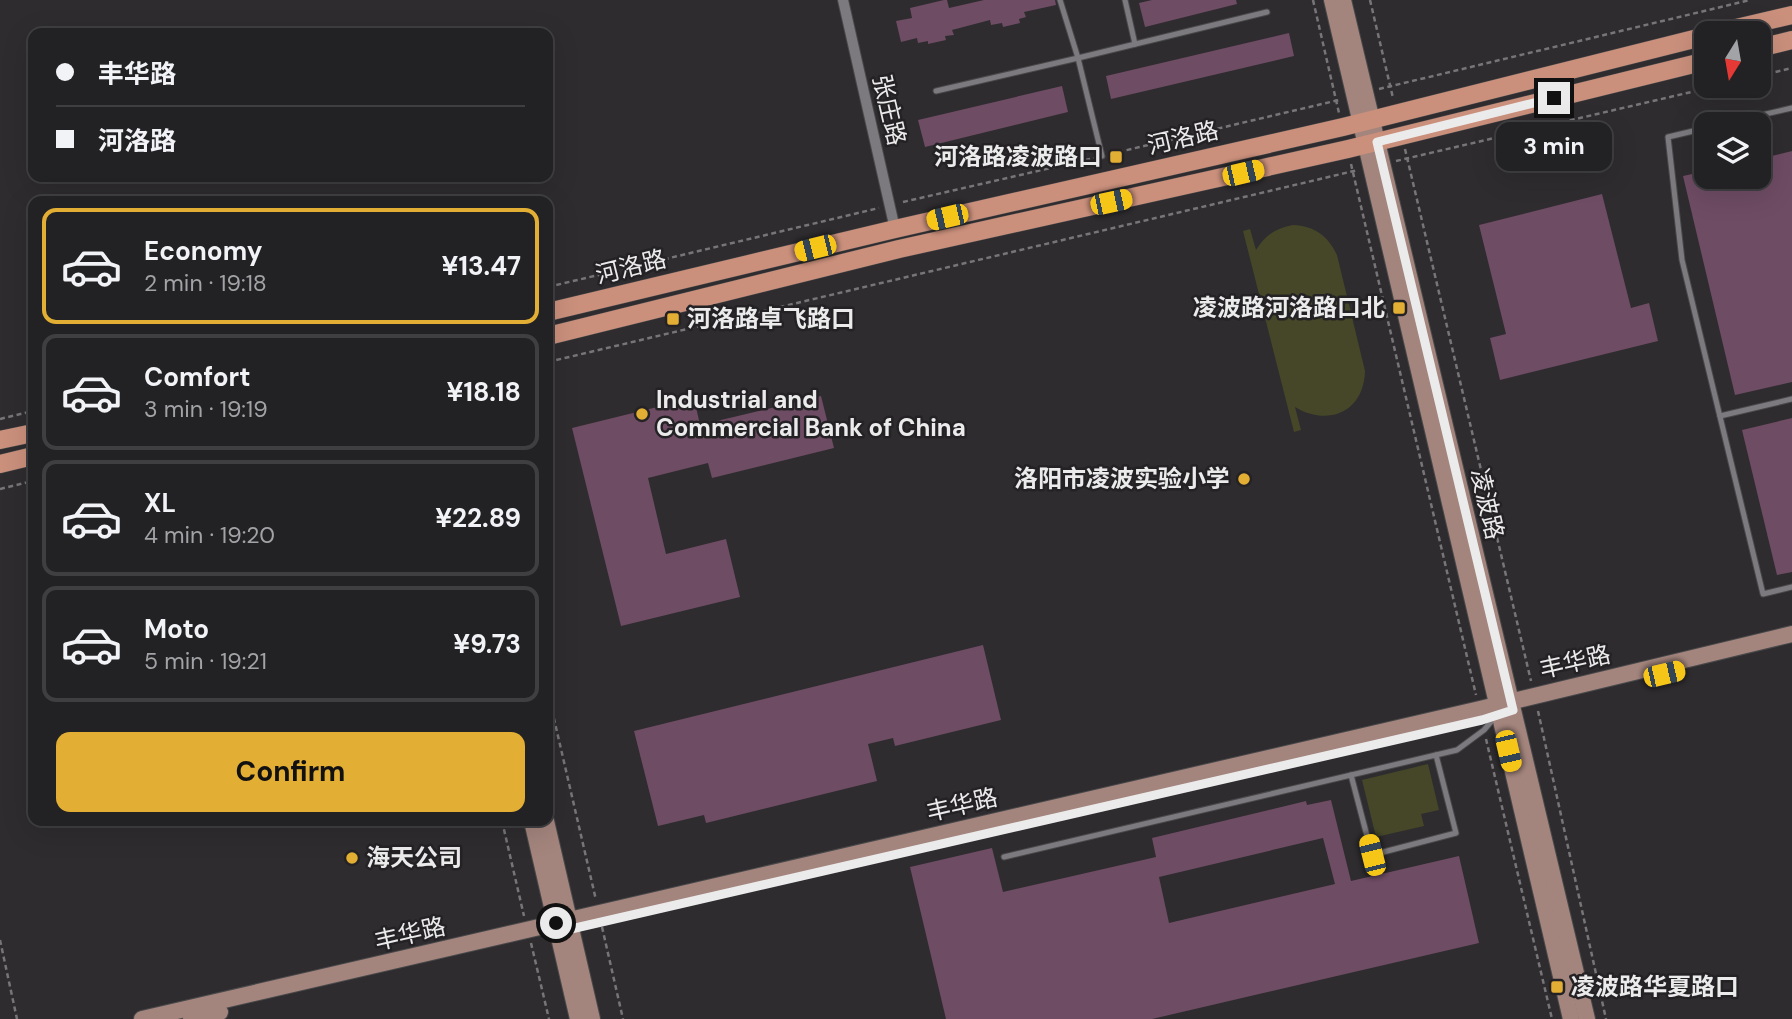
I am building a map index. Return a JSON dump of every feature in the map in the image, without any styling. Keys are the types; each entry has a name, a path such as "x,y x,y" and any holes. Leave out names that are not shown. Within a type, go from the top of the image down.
{"main road":[{"path":"1766,21 1792,15"},
{"name":"河洛路","path":"553,312 895,229 1397,114 1694,39"},
{"path":"1771,45 1792,40"},
{"name":"河洛路","path":"553,335 899,249 1364,145 1694,64"},
{"path":"0,440 28,434"},
{"path":"0,464 28,457"}],"street":[{"name":"张庄路","path":"843,0 895,229"},
{"name":"凌波路","path":"1332,0 1359,94"},
{"name":"凌波路","path":"1343,0 1359,94 1358,123 1364,145 1377,165 1504,707 1571,1019"},
{"name":"丰华路","path":"1536,700 1792,634"},
{"name":"丰华路","path":"191,1019 600,917 1480,709 1504,707 1792,643"},
{"name":"凌波路","path":"1504,707 1587,1019"},
{"name":"丰华路","path":"600,917 1482,720 1504,707"},
{"path":"534,826 593,1019"},
{"path":"548,826 578,1019"},
{"name":"丰华路","path":"142,1019 564,926"}],"lane":[{"path":"1060,0 1078,58 1102,156"},
{"path":"1125,0 1135,44"},
{"path":"936,92 1266,12"},
{"path":"1771,113 1792,108"},
{"path":"1694,131 1668,137 1682,260 1763,594 1792,587"},
{"path":"1720,416 1792,399"},
{"path":"1004,857 1457,750 1484,730 1504,707"},
{"path":"1351,775 1372,855 1456,833 1436,755"}],"path":[{"path":"1313,0 1337,101 1358,123"},
{"path":"1370,0 1397,114"},
{"path":"553,286 1337,101 1750,0"},
{"path":"1771,73 1792,68"},
{"path":"553,361 1694,91"},
{"path":"1402,136 1536,700 1606,1019"},
{"path":"1364,145 1352,171 1480,709"},
{"path":"0,419 28,412"},
{"path":"0,489 28,482"},
{"path":"553,715 623,1019"},
{"path":"1484,730 1552,1019"},
{"path":"0,940 17,1019"}],"green space":[{"path":"1293,225 1308,227 1320,233 1337,255 1365,371 1358,397 1342,412 1320,416 1295,407 1301,430 1294,432 1243,231 1250,229 1256,250 1272,233"},
{"path":"1428,764 1439,810 1421,814 1424,826 1376,837 1362,780"}],"building":[{"path":"947,0 949,8 984,0 1055,0 1056,5 1024,12 1026,17 1019,19 1020,23 1003,27 1002,23 991,25 990,20 952,30 954,35 945,36 946,40 928,44 928,41 918,43 917,38 901,42 896,21 912,18 910,8"},
{"path":"1152,0 1236,0 1237,4 1145,27 1139,3"},
{"path":"1289,33 1294,56 1111,99 1106,76"},
{"path":"1062,86 1068,112 925,147 918,120"},
{"path":"1792,151 1792,382 1735,395 1683,176 1694,174 1694,189 1771,189 1771,156"},
{"path":"1602,194 1631,308 1649,303 1658,341 1500,380 1490,338 1506,334 1479,225"},
{"path":"821,396 834,448 712,478 708,463 648,478 666,554 726,539 740,597 621,626 572,428 694,398 700,425"},
{"path":"1792,418 1792,572 1777,575 1742,430"},
{"path":"983,645 1001,720 895,746 893,738 868,744 877,781 706,823 704,815 658,826 634,731"},
{"path":"1331,800 1351,881 1459,856 1479,943 1152,1019 946,1019 910,867 992,848 1003,892 1156,857 1152,838 1306,801 1307,805","holes":["1323,838 1335,884 1169,923 1159,877"]}],"place":[{"name":"河洛路凌波路口","path":"1116,157"},
{"name":"凌波路河洛路口北","path":"1399,308"},
{"name":"河洛路卓飞路口","path":"673,319"},
{"name":"Industrial and Commercial Bank of China","path":"642,414"},
{"name":"洛阳市凌波实验小学","path":"1244,479"},
{"name":"海天公司","path":"352,858"},
{"name":"凌波路华夏路口","path":"1557,987"}],"route":[{"path":"556,923 558,932 1482,720 1513,710 1377,142 1554,98"}]}
